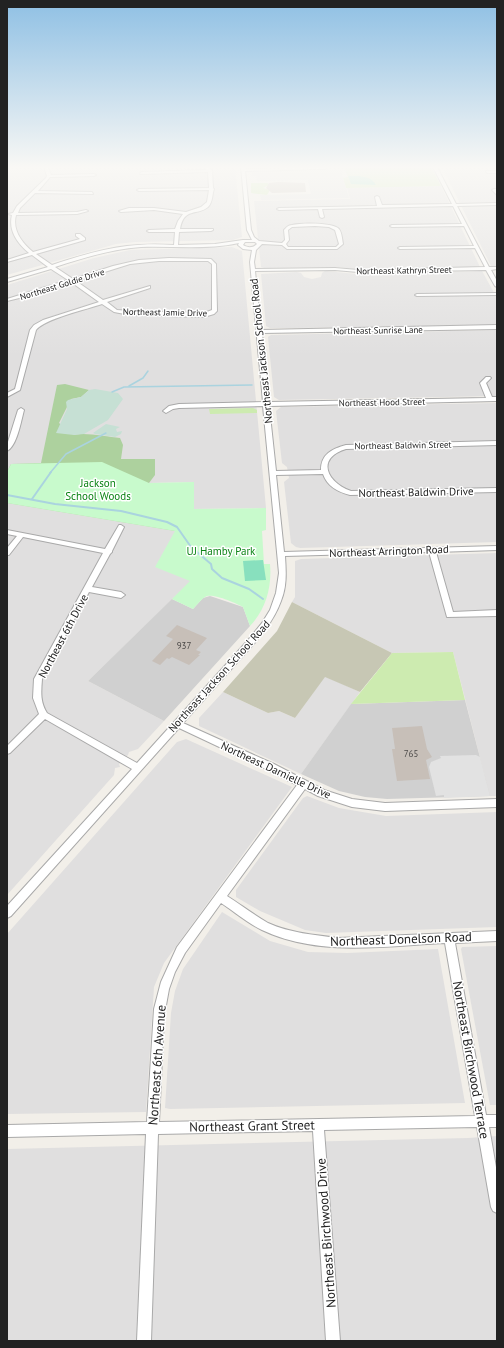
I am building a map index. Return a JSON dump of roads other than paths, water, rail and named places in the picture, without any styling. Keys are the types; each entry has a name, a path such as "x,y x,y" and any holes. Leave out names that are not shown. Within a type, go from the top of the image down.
{"street":[{"name":"Northeast Jamie Drive","path":"10,230 11,234 18,244 31,254 116,311 204,315 212,313"},
{"path":"176,245 177,230"},
{"path":"149,231 212,230"},
{"path":"243,247 240,243 247,237 246,232 249,230"},
{"path":"249,230 257,244"},
{"path":"283,244 287,240 286,230"},
{"path":"7,281 115,249 130,247 218,245 243,247 257,244 283,244 287,248 296,249 337,248 341,244 337,230"},
{"path":"468,230 497,286"},
{"path":"7,261 83,239 78,235"},
{"path":"218,245 244,241 257,244"},
{"name":"Northeast Jackson School Road","path":"252,262 254,258 253,251 257,244"},
{"path":"400,248 477,246"},
{"name":"Northeast Jackson School Road","path":"7,913 252,641 271,618 276,608 282,587 281,554 253,270 252,262 247,251 243,247"},
{"name":"Northeast Goldie Drive","path":"7,300 134,262 211,261 214,264 215,310 212,313"},
{"name":"Northeast Kathryn Street","path":"253,270 312,272 338,269 358,271 497,268"},
{"path":"7,395 17,390 33,330 36,326 45,321 148,286"},
{"path":"417,295 497,294"},
{"name":"Northeast Sunrise Lane","path":"259,332 497,327"},
{"path":"488,378 483,383 490,399"},
{"name":"Northeast Hood Street","path":"166,411 171,407 179,406 497,399"},
{"path":"7,449 11,444 21,410"},
{"name":"Northeast Baldwin Street","path":"326,472 325,466 327,456 334,450 346,447 497,443"},
{"path":"273,473 326,472"},
{"name":"Northeast Baldwin Drive","path":"326,472 334,487 344,492 497,490"},
{"name":"Northeast 6th Drive","path":"44,715 38,706 36,696 38,679 109,552 121,527"},
{"path":"7,532 109,552"},
{"path":"7,554 21,535"},
{"name":"Northeast Arrington Road","path":"281,554 497,548"},
{"path":"432,550 450,614 497,613"},
{"path":"88,589 121,595"},
{"path":"7,751 44,715 138,768"},
{"name":"Northeast Darnielle Drive","path":"178,724 336,799 367,806 400,807 497,803"},
{"name":"Northeast 6th Avenue","path":"144,1341 159,1024 161,1001 165,985 181,950 303,784"},
{"name":"Northeast Donelson Road","path":"220,897 264,925 280,932 316,940 338,943 497,936"},
{"name":"Northeast Birchwood Terrace","path":"449,938 497,1207"},
{"name":"Northeast Grant Street","path":"7,1131 497,1121"},
{"name":"Northeast Birchwood Drive","path":"318,1125 333,1341"}],"waterway":[{"path":"129,386 143,378 148,371"},
{"path":"112,392 124,387 252,385"},
{"path":"50,473 66,454 106,433"},
{"path":"32,499 51,472"},
{"path":"7,495 55,504 121,511 167,522 177,527 191,547 211,564 212,569 222,578 249,589 263,599"}],"park label":[{"name":"Jackson School Woods","path":"98,489"},
{"name":"UJ Hamby Park","path":"221,551"}]}
